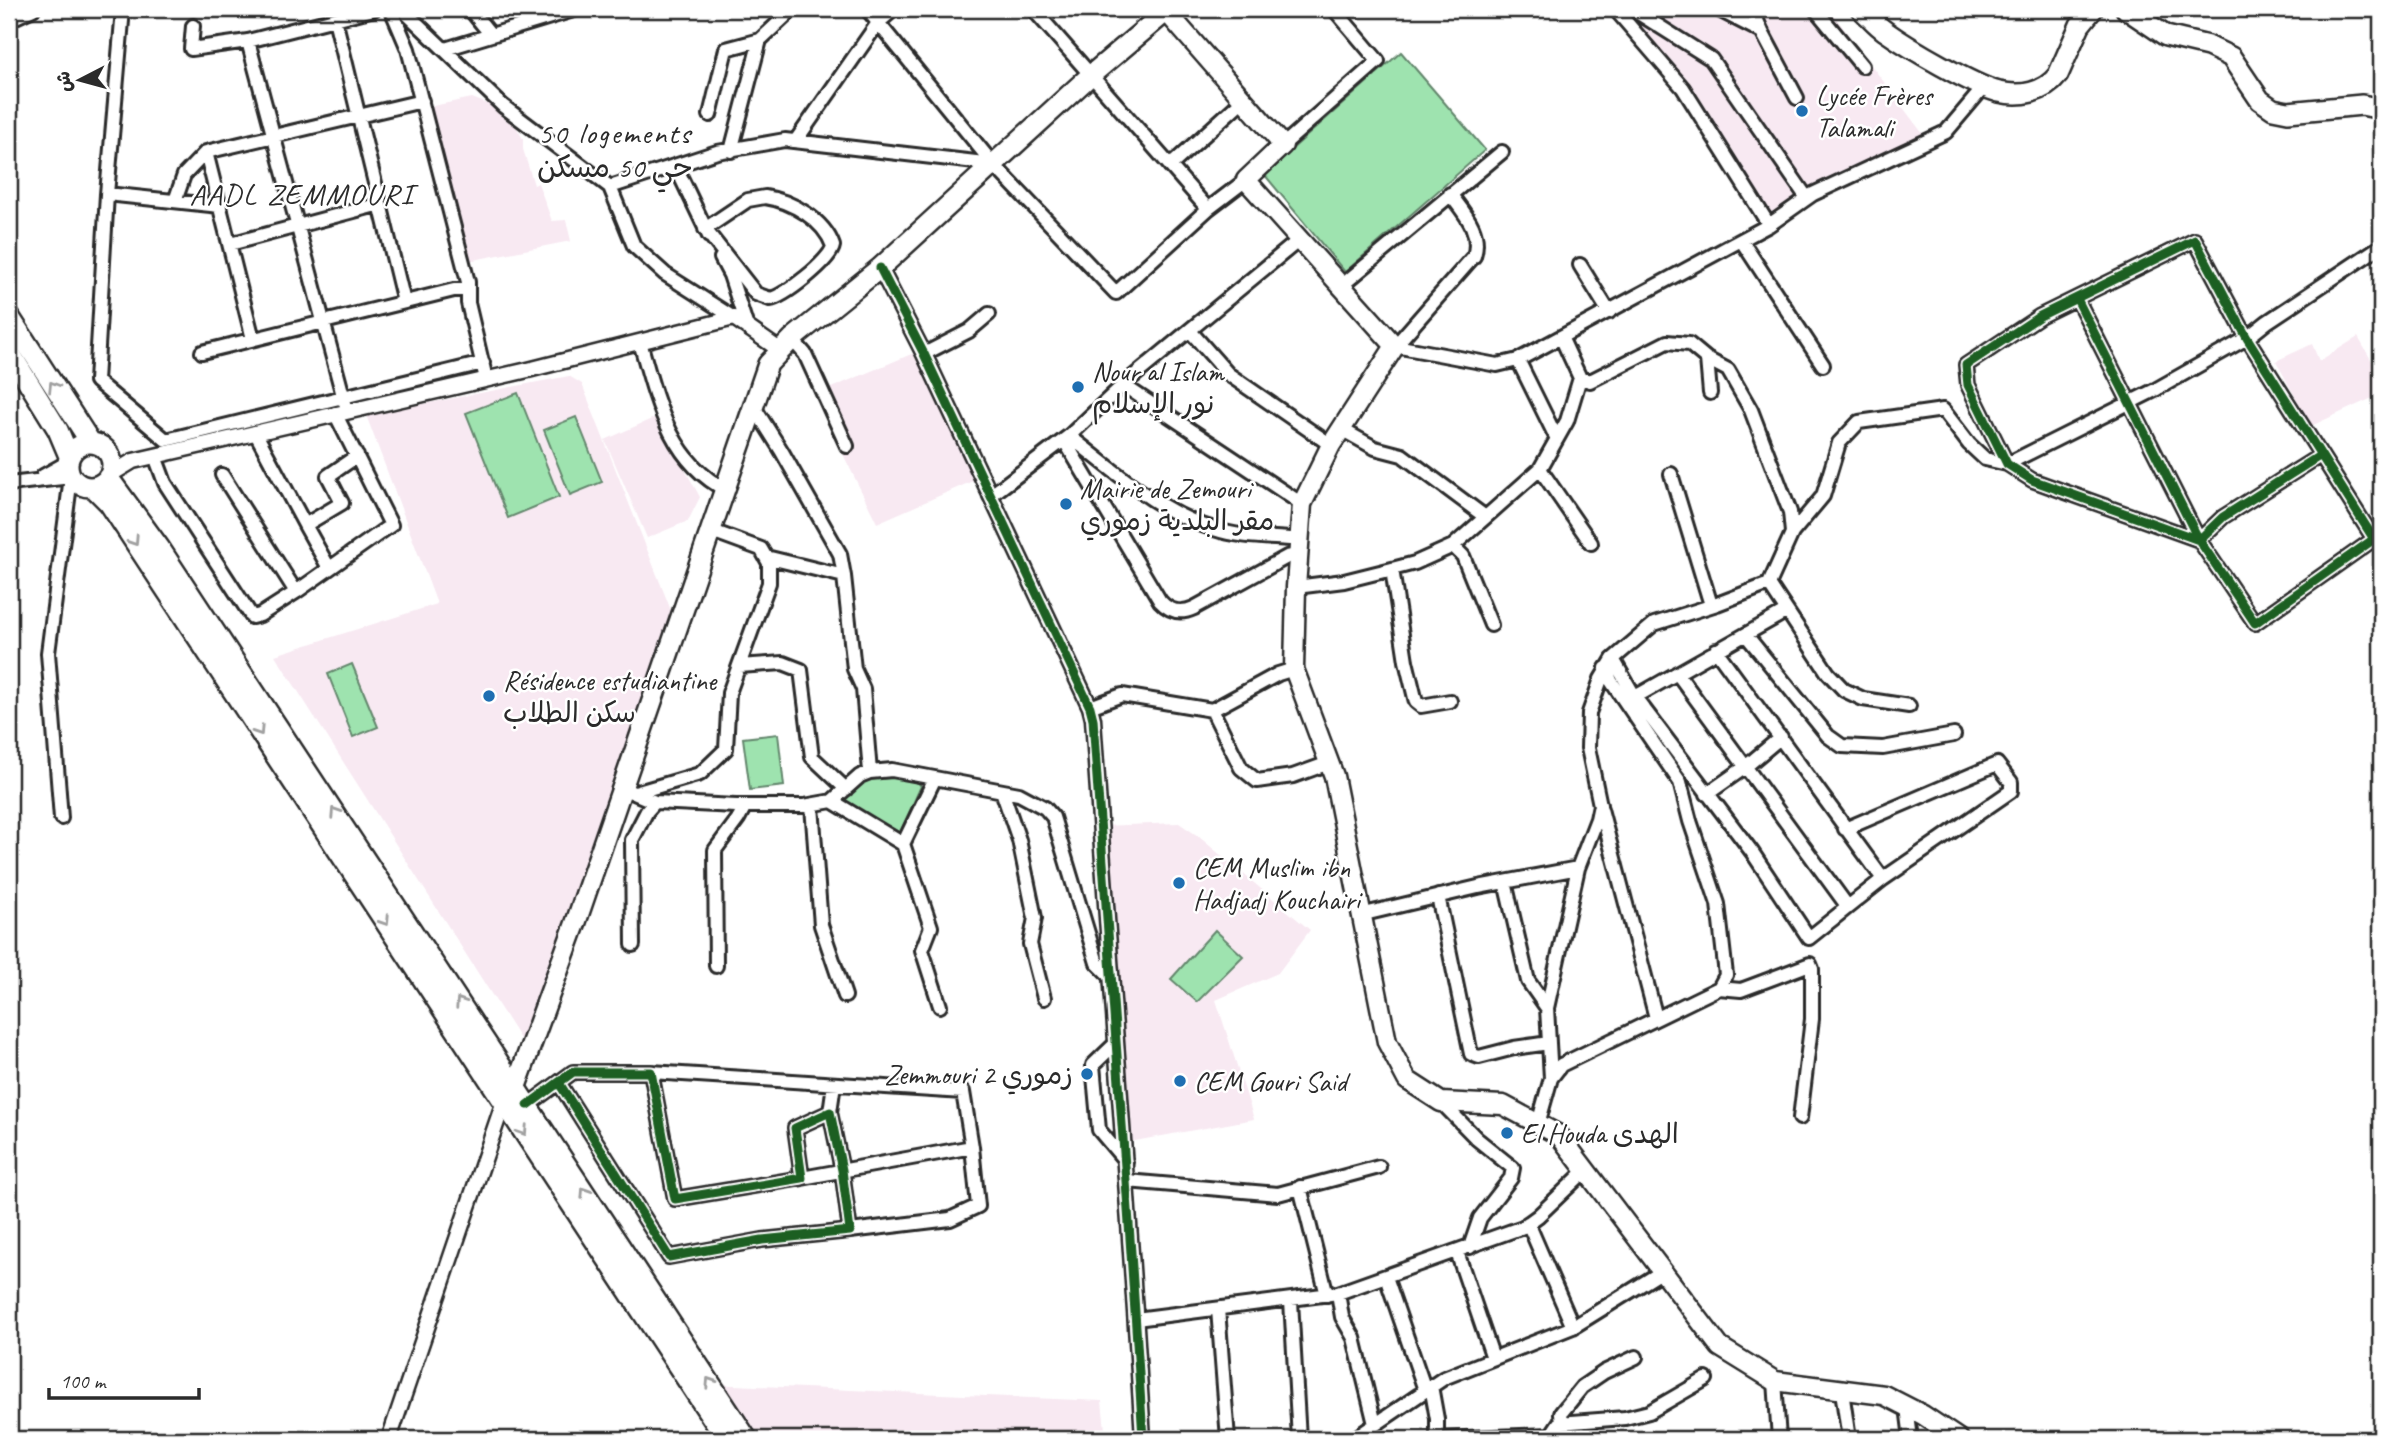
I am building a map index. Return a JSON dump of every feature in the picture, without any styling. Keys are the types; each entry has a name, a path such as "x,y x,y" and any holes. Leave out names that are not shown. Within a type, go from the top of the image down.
{"main road":[{"path":"510,1094 629,790 768,364 880,268 1167,9 1283,145 1247,180 1395,346 1331,444 1302,504 1294,669 1334,776 1387,1042 1407,1080 1441,1101 1503,1105 1559,1135 1720,1347 1774,1381 1884,1395 1959,1439"},
{"path":"1861,9 1883,30 1984,86 2014,94 2046,88 2058,75 2080,25 2093,9"},
{"path":"2126,9 2166,36 2208,46 2231,57 2260,100 2273,109 2288,112 2362,105 2381,109"},
{"path":"9,316 91,443"},
{"path":"9,351 58,430 69,465 80,486 105,474"},
{"path":"69,465 78,446 91,443 103,447 109,503 510,1094 726,1439"},
{"path":"510,1094 528,1105 747,1439"}],"street":[{"path":"9,20 33,9"},
{"path":"123,9 107,194 96,381 166,440 483,363"},
{"path":"192,26 191,49 248,41 374,9"},
{"path":"391,9 408,49 422,101 468,282 468,303 486,379"},
{"path":"402,9 503,106 610,187 634,246 665,274 740,321 805,354 847,446"},
{"path":"470,9 491,35"},
{"path":"445,49 577,9"},
{"path":"710,115 726,49 760,40 793,9"},
{"path":"867,9 993,164 1115,293 1208,209 1247,180"},
{"path":"797,139 878,23 894,9"},
{"path":"1033,9 1208,209"},
{"path":"1283,145 1378,61 1334,9"},
{"path":"1615,9 1683,88 1769,225"},
{"path":"1634,9 1711,59 1807,198"},
{"path":"1717,9 1762,32"},
{"path":"1752,9 1797,98"},
{"path":"1815,9 1862,66"},
{"path":"335,19 404,302"},
{"path":"731,151 760,40"},
{"path":"155,456 165,483 251,617 260,615 296,592 391,525 356,456 341,412 343,396 248,41"},
{"path":"1395,346 1497,365 1518,360 1769,225 1807,198 1945,132 1984,86"},
{"path":"1170,166 1243,100"},
{"path":"175,201 184,175 206,152 422,101"},
{"path":"610,187 718,152 797,139 993,164"},
{"path":"206,152 253,339"},
{"path":"1340,287 1502,152"},
{"path":"676,167 730,275 740,321"},
{"path":"107,194 220,206"},
{"path":"1395,346 1474,256 1477,239 1475,231 1450,194"},
{"path":"759,197 778,199 808,215 832,241 833,250 828,258 783,294 775,298 765,298 753,290 705,229 748,200 759,197"},
{"path":"230,244 380,204"},
{"path":"990,496 1066,438 1298,240"},
{"path":"1741,240 1823,365"},
{"path":"2007,464 1968,386 1966,365 2040,316 2195,240 2248,338 2374,539 2255,623 2199,540 2077,299"},
{"path":"2007,464 2129,403 2248,338 2267,322 2381,246"},
{"path":"1580,265 1609,312"},
{"path":"880,268 924,354 1090,706 1126,1162 1143,1439"},
{"path":"202,352 454,290 468,290"},
{"path":"924,354 969,331 989,314"},
{"path":"105,474 133,461 740,321"},
{"path":"1191,331 1228,374 1331,444"},
{"path":"1560,337 1580,377 1590,381 1667,342 1689,344 1707,359 1728,370 1751,410 1790,512 1793,533"},
{"path":"640,342 660,410 684,458 709,482 726,490"},
{"path":"1707,359 1710,393"},
{"path":"1518,360 1557,439"},
{"path":"1296,587 1344,581 1415,563 1453,546 1540,469 1567,421 1580,377"},
{"path":"1124,386 1302,504"},
{"path":"754,407 839,554 854,668 863,690 870,772"},
{"path":"1656,1018 1600,805 1588,748 1589,713 1608,672 1654,624 1769,584 1793,533 1823,496 1839,443 1859,422 1943,410 1969,444 1985,459 2007,464 2032,480 2199,540"},
{"path":"1341,429 1375,448 1402,455 1484,516"},
{"path":"255,432 328,568"},
{"path":"1066,438 1160,601 1172,610 1187,611 1194,608 1287,557 1299,547"},
{"path":"1066,438 1183,518 1216,530 1299,547"},
{"path":"2199,540 2224,517 2321,455"},
{"path":"305,525 342,503 328,476 356,456"},
{"path":"9,484 33,480 69,465"},
{"path":"61,818 48,653 69,465"},
{"path":"1540,469 1591,543"},
{"path":"1671,474 1711,605"},
{"path":"222,475 296,592"},
{"path":"629,790 700,774 726,749 729,693 769,583 769,563 761,549 712,531"},
{"path":"1453,546 1463,556 1491,625"},
{"path":"766,557 844,576"},
{"path":"1392,569 1406,661 1416,702 1421,706 1450,701"},
{"path":"1769,584 1828,673 1844,690 1863,699 1909,706"},
{"path":"1635,696 1787,611"},
{"path":"1746,635 1828,736 1842,746 1882,748 1954,735"},
{"path":"1716,650 1883,879"},
{"path":"739,666 783,663 801,670 812,757 846,789"},
{"path":"1090,706 1122,695 1212,710 1278,674 1294,669"},
{"path":"1608,672 1635,696 1752,852 1809,938 1883,879 2011,791 2011,782 1997,764 1845,828"},
{"path":"1608,672 1680,782 1718,904 1726,975 1719,988"},
{"path":"1677,673 1848,907"},
{"path":"1212,710 1241,768 1257,781 1293,776 1329,763"},
{"path":"1707,794 1781,737"},
{"path":"629,790 655,802 812,806 832,801 870,772 892,771 1018,794 1045,808 1053,817 1097,963 1110,976"},
{"path":"903,844 934,780"},
{"path":"1002,791 1019,840 1035,918 1030,944 1044,998"},
{"path":"832,801 903,844 932,927 922,950 940,1006"},
{"path":"633,945 632,839 655,802"},
{"path":"1538,1124 1551,1078 1547,1008 1578,868 1600,805"},
{"path":"716,966 715,850 745,806"},
{"path":"812,806 821,925 845,996"},
{"path":"1360,915 1438,896 1578,868"},
{"path":"1505,882 1528,981 1547,1008"},
{"path":"1438,896 1471,1054 1479,1057 1549,1042"},
{"path":"1551,1078 1561,1065 1719,988 1741,990 1810,964 1812,1019 1800,1118"},
{"path":"1116,1042 1093,1065 1094,1078 1099,1130 1126,1162"},
{"path":"528,1105 573,1072 651,1072 963,1092 978,1206 950,1219 762,1240 669,1256 559,1083"},
{"path":"651,1072 675,1199 972,1147"},
{"path":"834,1084 830,1112 842,1170 850,1231"},
{"path":"389,1439 510,1094"},
{"path":"1441,1101 1477,1139 1513,1168 1511,1178 1480,1217 1464,1249 1493,1358"},
{"path":"802,1178 795,1128 830,1112"},
{"path":"1127,1181 1278,1194 1379,1167"},
{"path":"1136,1319 1291,1301 1332,1294 1386,1277 1528,1223 1587,1169"},
{"path":"1300,1187 1332,1294 1354,1338 1375,1424"},
{"path":"1528,1223 1573,1327"},
{"path":"1353,1439 1444,1378 1573,1327 1663,1272"},
{"path":"1386,1277 1436,1411 1437,1438 1551,1437 1559,1423 1625,1418 1649,1412 1706,1379"},
{"path":"1291,1301 1299,1439"},
{"path":"1218,1309 1228,1439"},
{"path":"1562,1423 1561,1413 1582,1387 1604,1372 1636,1357"},
{"path":"1774,1381 1779,1439"},
{"path":"1842,1391 1849,1439"},
{"path":"1907,1408 1911,1439"}],"shaded area":[{"name":"Lycée Frères Talamali","path":"1615,9 1829,9 1923,134 1923,142 1813,194 1769,225 1683,88"},
{"path":"472,98 508,112 523,139 523,149 534,185 538,183 552,221 566,220 571,241 463,262 423,108"},
{"path":"2358,337 2381,377 2381,394 2311,426 2276,361 2312,344 2319,361"},
{"path":"921,350 982,477 877,523 840,448 846,446 824,391"},
{"path":"569,376 582,384 672,613 522,1042 275,655 437,604 366,415"},
{"path":"656,417 700,497 688,521 647,538 605,440"},
{"name":"CEM Muslim ibn Hadjadj Kouchairi","path":"1179,823 1310,930 1278,973 1216,1000 1254,1119 1124,1143 1100,826"},
{"path":"711,1384 1102,1401 1106,1439 747,1439"}],"green space":[{"path":"1401,52 1485,150 1345,272 1264,174"},
{"path":"518,393 559,497 508,518 466,413"},
{"path":"576,417 602,482 570,495 544,430"},
{"path":"352,664 378,727 353,737 328,674"},
{"path":"778,734 784,786 750,790 743,738"},
{"path":"882,774 916,780 921,786 900,833 842,802 858,784"},
{"path":"1215,930 1243,956 1197,1002 1171,979"}],"cycle path":[{"path":"2077,299 2199,540 2255,623 2374,539 2247,338 2195,240 2040,316 1966,365 1968,385 2007,464 2032,480 2199,540 2223,517 2321,455"},
{"path":"880,268 924,354 1090,707 1093,719 1143,1439"},
{"path":"528,1105 573,1072 651,1072 675,1199 802,1178 795,1128 830,1112 842,1170 850,1231 762,1240 669,1257 559,1083"}],"place":[{"name":"Lycée Frères Talamali","path":"1802,111"},
{"name":"Nour al Islam نور الإسلام","path":"1078,387"},
{"name":"Mairie de Zemouri مقر البلدية زموري","path":"1066,504"},
{"name":"Résidence estudiantine سكن الطلاب","path":"489,696"},
{"name":"CEM Muslim ibn Hadjadj Kouchairi","path":"1179,883"},
{"name":"Zemmouri 2 زموري","path":"1087,1074"},
{"name":"CEM Gouri Said","path":"1180,1081"},
{"name":"El Houda الهدى","path":"1507,1133"}],"district":[{"name":"50 logements حي 50 مسكن","path":"615,150"},
{"name":"AADL ZEMMOURI","path":"302,194"}]}
